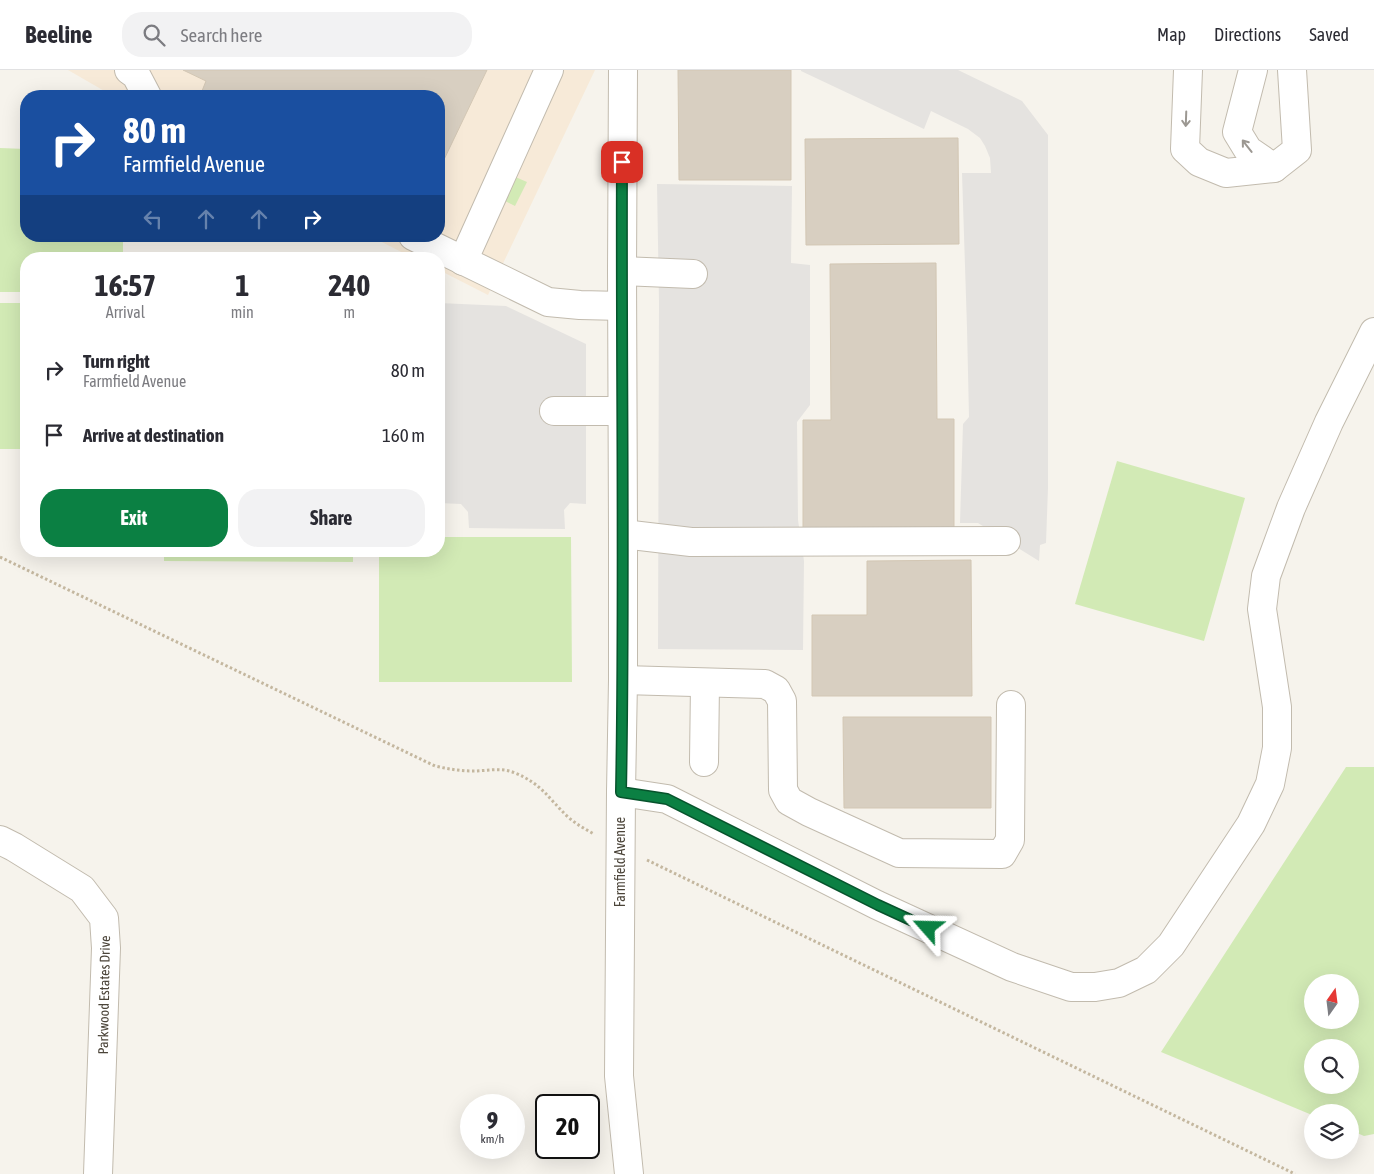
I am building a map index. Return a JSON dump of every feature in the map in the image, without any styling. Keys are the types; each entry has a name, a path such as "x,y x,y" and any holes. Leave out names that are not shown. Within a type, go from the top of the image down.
{"street":[{"path":"129,70 136,75 144,90"},
{"path":"462,260 549,70"},
{"name":"Farmfield Avenue","path":"623,70 623,680 619,1076 629,1174"},
{"path":"1188,70 1185,150 1199,162 1226,173 1274,168 1297,150 1292,70"},
{"path":"1254,70 1237,132 1248,150 1274,168"},
{"path":"425,242 548,302 622,306"},
{"path":"622,272 693,274"},
{"path":"621,792 667,799 886,909 1012,968 1071,987 1095,987 1119,983 1146,970 1171,945 1251,824 1270,784 1277,748 1277,707 1262,608 1266,576 1291,508 1329,422 1374,332"},
{"path":"554,411 622,411"},
{"path":"623,534 691,542 1006,540"},
{"path":"623,680 765,684 776,690 782,701 783,790 789,802 899,852 1002,854 1010,840 1011,705"},
{"path":"704,762 705,683"},
{"name":"Parkwood Estates Drive","path":"0,840 82,889 104,918 106,948 98,1174"}],"shaded area":[{"path":"68,70 595,70 488,295 445,273 445,252 401,252 382,242 445,242 445,90 103,90"},
{"path":"801,70 958,70 1022,101 1048,135 1048,488 1046,543 1040,545 1039,561 978,523 960,523 963,424 969,417 962,173 991,173 990,158 985,146 980,138 968,129 931,111 924,129"},
{"path":"657,184 792,186 791,263 810,265 810,405 797,422 798,520 804,561 803,650 658,649 659,302"},
{"path":"445,303 506,306 586,344 586,504 570,503 564,510 565,529 469,528 468,512 461,504 445,503"}],"green space":[{"path":"0,148 20,149 20,242 123,242 123,252 20,252 20,292 0,292"},
{"path":"502,171 527,182 515,206 491,194"},
{"path":"0,303 20,303 20,449 0,449"},
{"path":"1117,461 1245,498 1204,641 1075,604"},
{"path":"445,537 571,537 572,682 379,682 379,557 445,557"},
{"path":"164,557 353,557 353,562 164,561"},
{"path":"1346,767 1374,767 1374,1134 1364,1136 1359,1134 1359,1104 1304,1104 1304,1112 1161,1052"}],"building":[{"path":"183,70 487,70 445,158 445,90 202,90 206,81"},
{"path":"678,70 791,70 791,180 679,180"},
{"path":"958,138 959,244 806,245 805,139"},
{"path":"936,263 937,419 954,419 954,528 803,529 803,420 831,420 830,264"},
{"path":"971,560 972,696 812,696 812,615 867,615 867,561"},
{"path":"843,717 991,717 991,808 844,808"}],"route":[{"path":"622,162 623,680 621,792 667,799 878,905 928,928"}]}
